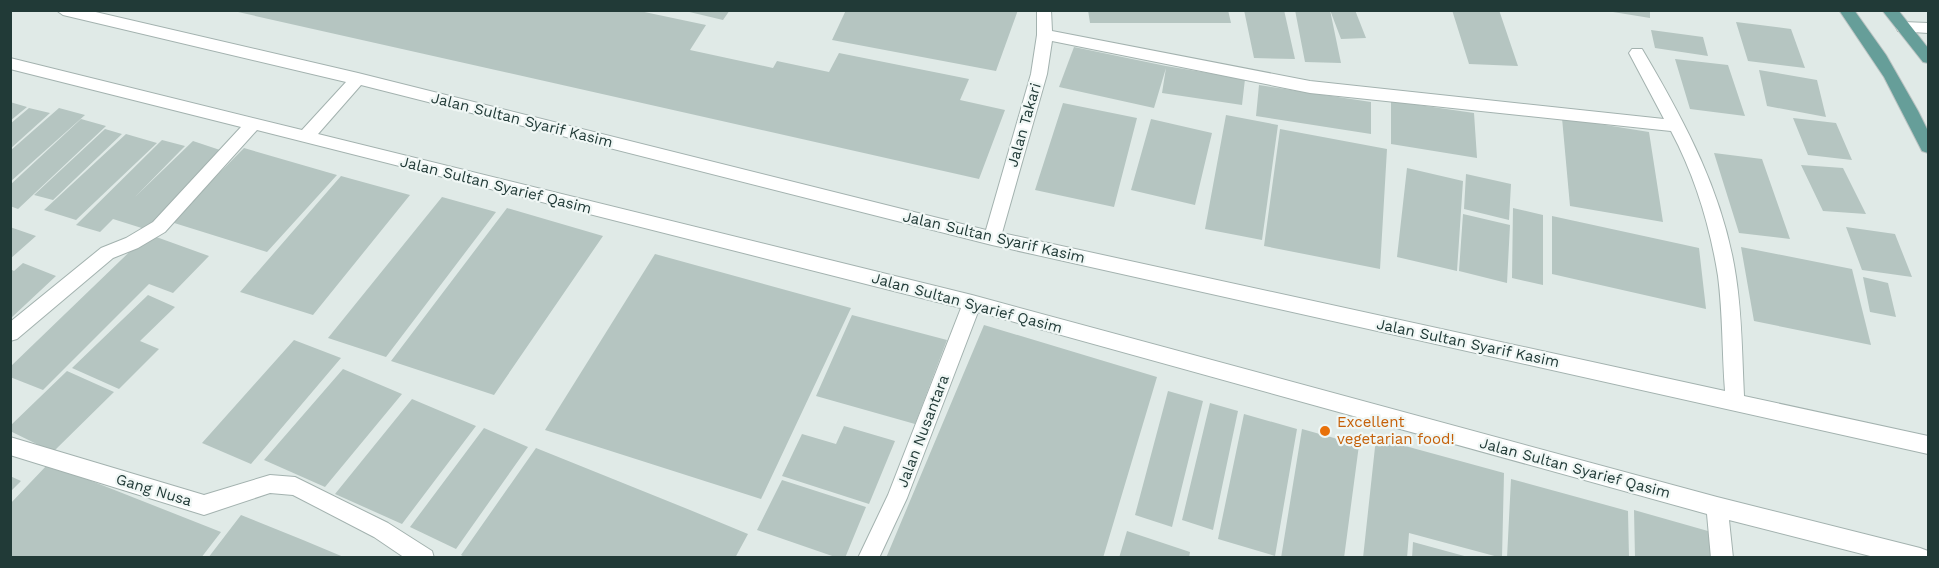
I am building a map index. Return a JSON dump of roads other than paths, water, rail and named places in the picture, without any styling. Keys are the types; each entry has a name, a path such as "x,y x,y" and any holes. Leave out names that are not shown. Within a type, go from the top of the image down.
{"main road":[{"path":"1846,10 1869,39 1890,73 1929,147"},
{"path":"1889,10 1929,58"}],"street":[{"name":"Jalan Sultan Syarif Kasim","path":"63,10 358,79 992,238 1929,446"},
{"name":"Jalan Takari","path":"992,238 1039,74 1044,35 1044,10"},
{"path":"1903,27 1929,28"},
{"path":"1044,35 1310,87 1676,126"},
{"path":"1637,53 1695,161 1715,221 1727,278 1735,402"},
{"name":"Jalan Sultan Syarief Qasim","path":"10,63 972,303 1717,507 1920,558"},
{"path":"305,138 358,79"},
{"path":"10,333 107,253 132,243 159,227 252,125"},
{"name":"Jalan Nusantara","path":"868,558 897,498 972,303"},
{"name":"Gang Nusa","path":"10,446 204,504 227,499 270,484 295,486 381,530 424,558"},
{"path":"1717,507 1722,558"}],"place":[{"name":"Excellent vegetarian food!","path":"1325,431"}]}
